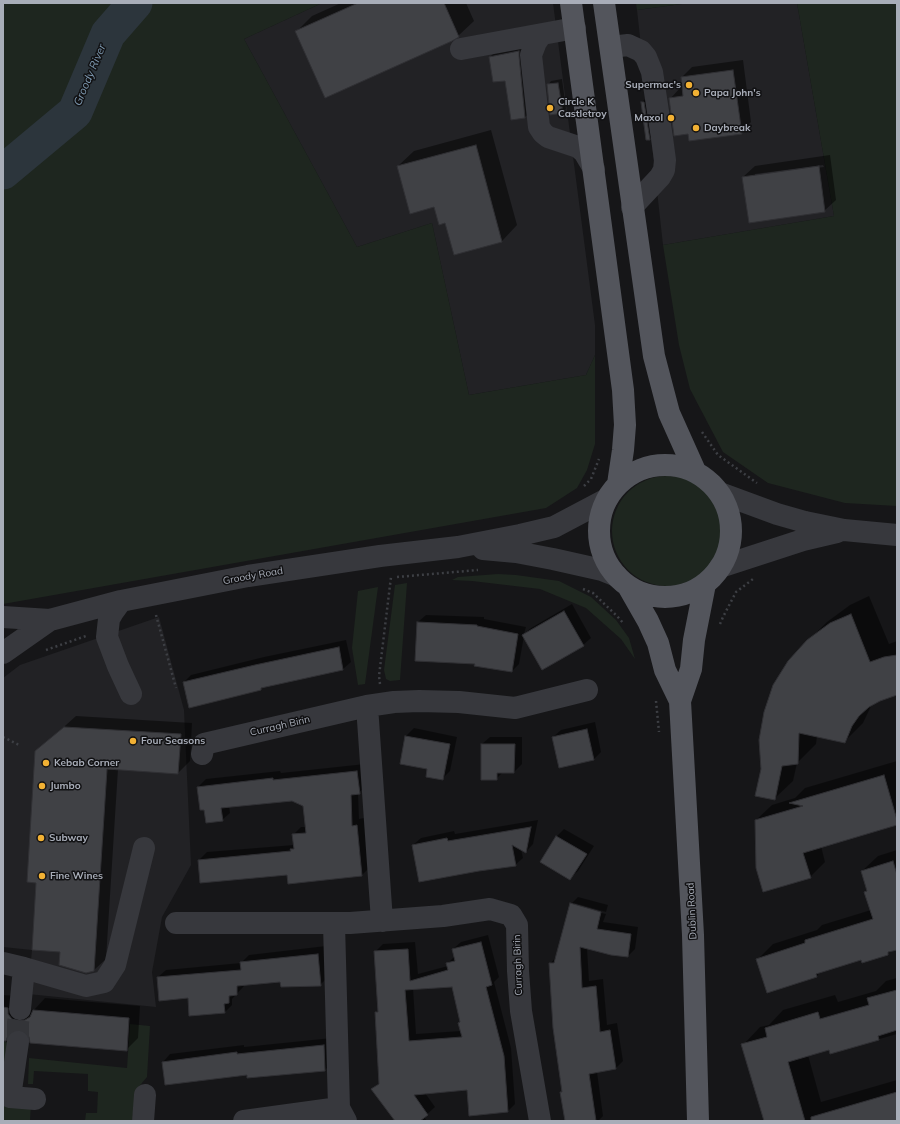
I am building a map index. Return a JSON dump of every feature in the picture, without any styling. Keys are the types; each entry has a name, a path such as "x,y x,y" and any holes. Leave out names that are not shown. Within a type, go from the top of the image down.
{"main road":[{"path":"571,3 623,390 623,450 612,492 600,518 599,539 605,559 623,581 648,621 658,643 665,670 680,701"},
{"path":"575,28 588,18 599,3"},
{"path":"604,3 654,356 669,413 695,471"},
{"path":"583,85 594,64 611,48"},
{"path":"612,492 634,472 654,465 675,465 695,471 709,480 720,493 728,511 732,530 729,550 714,576 705,584 687,593 667,597 647,594 623,581"},
{"path":"680,701 690,669 705,584"},
{"name":"Dublin Road","path":"680,701 693,935 698,1121"}],"street":[{"path":"461,49 575,28"},
{"path":"541,35 536,42 531,55 539,127 542,133 548,137 578,147 584,152 594,169"},
{"path":"611,48 628,45 641,51 646,57 652,72 662,138 664,170 660,177 632,207"},
{"path":"458,547 554,527 612,492"},
{"path":"720,493 777,514 805,522 844,530 897,535"},
{"path":"720,567 803,540 844,530"},
{"path":"458,547 516,552 553,559 602,570 623,581"},
{"name":"Groody Road","path":"50,620 121,601 248,576 380,556 458,547"},
{"path":"121,601 109,619 107,637 131,694"},
{"path":"3,617 50,620"},
{"path":"3,653 50,620"},
{"name":"Curragh Birin","path":"202,754 204,744 374,705 394,702 440,702 515,708 587,690"},
{"path":"374,705 382,921"},
{"path":"20,1008 13,966 86,986 104,982 115,965 144,848"},
{"name":"Curragh Birin","path":"176,924 334,924 443,916 490,910 510,915 517,925 521,1012 540,1121"},
{"path":"244,1121 343,1114 334,924"},
{"path":"18,1042 10,1097 35,1099"},
{"path":"145,1095 146,1121"}],"path":[{"path":"700,429 718,455 763,487"},
{"path":"582,489 591,479 600,455"},
{"path":"385,578 480,570"},
{"path":"720,624 722,617 736,592 758,575"},
{"path":"374,705 380,691 379,676 391,577"},
{"path":"580,587 593,593 625,625"},
{"path":"157,612 176,688"},
{"path":"40,652 108,629"},
{"path":"3,737 19,745"}],"shaded area":[{"path":"3,3 322,3 244,39 357,247 432,223 469,395 586,375 595,355 595,444 587,470 577,488 546,508 3,604"},
{"path":"322,3 553,3 595,325 595,355 586,375 469,395 432,223 357,247 244,39"},
{"path":"636,3 689,3 637,10"},
{"path":"689,3 797,3 834,216 663,245 637,10"},
{"path":"797,3 897,3 897,506 845,503 768,483 723,452 690,389 679,345 663,245 834,216"},
{"path":"667,476 688,480 698,485 706,492 713,500 718,510 722,531 718,552 713,562 706,570 698,577 688,582 667,586 646,582 636,577 628,570 621,562 616,552 612,531 616,510 621,500 628,492 636,485 646,480"},
{"path":"498,574 559,581 591,597 616,620 629,638 635,659 621,639 586,608 540,589 452,580 458,577"},
{"path":"407,583 400,680 390,681 386,679 384,670 395,585"},
{"path":"378,587 365,684 358,685 352,648 358,591"},
{"path":"159,617 184,710 191,865 162,917 152,972 156,1007 28,994 32,950 3,947 3,678 20,665"},
{"path":"130,1024 150,1026 147,1077 136,1090 132,1121 85,1121 86,1113 97,1113 98,1092 88,1091 88,1074 34,1071 33,1084 28,1084 29,1058 127,1068"},
{"path":"3,1042 13,1043 7,1101 31,1103 30,1121 3,1121"}],"building":[{"path":"358,3 444,3 459,37 325,98 295,31"},
{"path":"519,51 525,118 511,120 505,81 493,82 489,57"},
{"path":"733,70 742,134 689,141 688,134 674,136 669,98 683,96 681,77"},
{"path":"558,83 563,113 550,115 547,84"},
{"path":"641,102 644,102 650,140 646,140"},
{"path":"476,145 502,242 454,255 445,223 439,225 434,207 410,214 397,166"},
{"path":"819,166 825,212 749,223 742,177"},
{"path":"564,611 584,646 542,670 522,635"},
{"path":"851,614 870,662 884,657 897,655 897,695 869,707 859,716 852,726 845,743 799,733 798,764 782,766 775,800 755,796 761,769 759,740 764,712 773,685 788,661 807,640 830,623"},
{"path":"417,622 477,625 518,634 512,672 474,666 475,664 415,661"},
{"path":"339,647 343,670 261,688 261,690 189,708 183,682"},
{"path":"64,727 181,734 178,774 107,769 94,971 86,973 59,965 60,952 32,950 36,883 27,882 35,751"},
{"path":"587,729 594,760 559,768 552,737"},
{"path":"405,736 450,744 443,780 426,777 427,769 400,764"},
{"path":"481,744 515,744 514,773 497,773 497,780 481,780"},
{"path":"357,771 360,794 351,795 352,826 357,825 362,876 288,884 287,875 200,883 198,860 291,851 290,849 294,849 292,834 306,833 303,806 292,801 221,808 223,821 206,823 204,810 200,810 197,787 273,778 273,780"},
{"path":"884,775 897,820 897,825 803,853 811,878 763,892 756,868 755,820 803,806 789,803"},
{"path":"531,827 526,853 512,845 516,866 419,882 412,845 447,838 448,841"},
{"path":"556,836 587,854 570,880 540,862"},
{"path":"893,861 897,875 897,950 888,952 888,955 862,963 861,960 816,974 817,977 767,993 756,959 805,943 805,940 873,919 864,892 867,891 861,871"},
{"path":"570,903 601,912 597,929 631,934 628,957 611,955 580,947 582,988 596,986 600,1032 610,1030 616,1069 589,1074 596,1121 565,1121 560,1092 562,1092 553,1028 549,963 554,963"},
{"path":"481,942 492,985 486,987 504,1056 508,1112 469,1116 467,1090 414,1095 428,1115 420,1121 395,1121 371,1089 379,1084 375,1012 378,1012 374,951 408,949 410,981 448,970 446,963 455,961 452,949","holes":["452,987 460,1022 458,1023 462,1037 409,1041 405,990"]},
{"path":"318,954 321,986 281,987 280,982 237,986 237,995 229,996 229,1003 224,1004 225,1013 189,1016 188,998 159,1001 157,977 241,970 240,962"},
{"path":"897,990 897,1030 878,1036 879,1040 830,1054 829,1050 788,1062 805,1121 764,1121 741,1044 767,1037 765,1028 818,1012 820,1019 869,1005 867,998"},
{"path":"3,1007 8,1008 8,1014 12,1019 19,1021 30,1017 33,1010 129,1018 127,1051 30,1043 26,1032 19,1030 13,1031 8,1035 6,1041 3,1041"},
{"path":"324,1045 325,1071 247,1078 247,1075 165,1085 162,1062 237,1052 237,1054"},
{"path":"897,1092 897,1121 811,1121 811,1117"}],"waterway":[{"name":"Groody River","path":"3,172 75,112 108,34 135,3"}],"tunnel":[{"path":"18,1042 20,1009"}],"place":[{"name":"Supermac's","path":"689,85"},
{"name":"Papa John's","path":"696,93"},
{"name":"Circle K Castletroy","path":"550,108"},
{"name":"Maxol","path":"671,118"},
{"name":"Daybreak","path":"696,128"},
{"name":"Four Seasons","path":"133,741"},
{"name":"Kebab Corner","path":"46,763"},
{"name":"Jumbo","path":"42,786"},
{"name":"Subway","path":"41,838"},
{"name":"Fine Wines","path":"42,876"}]}
